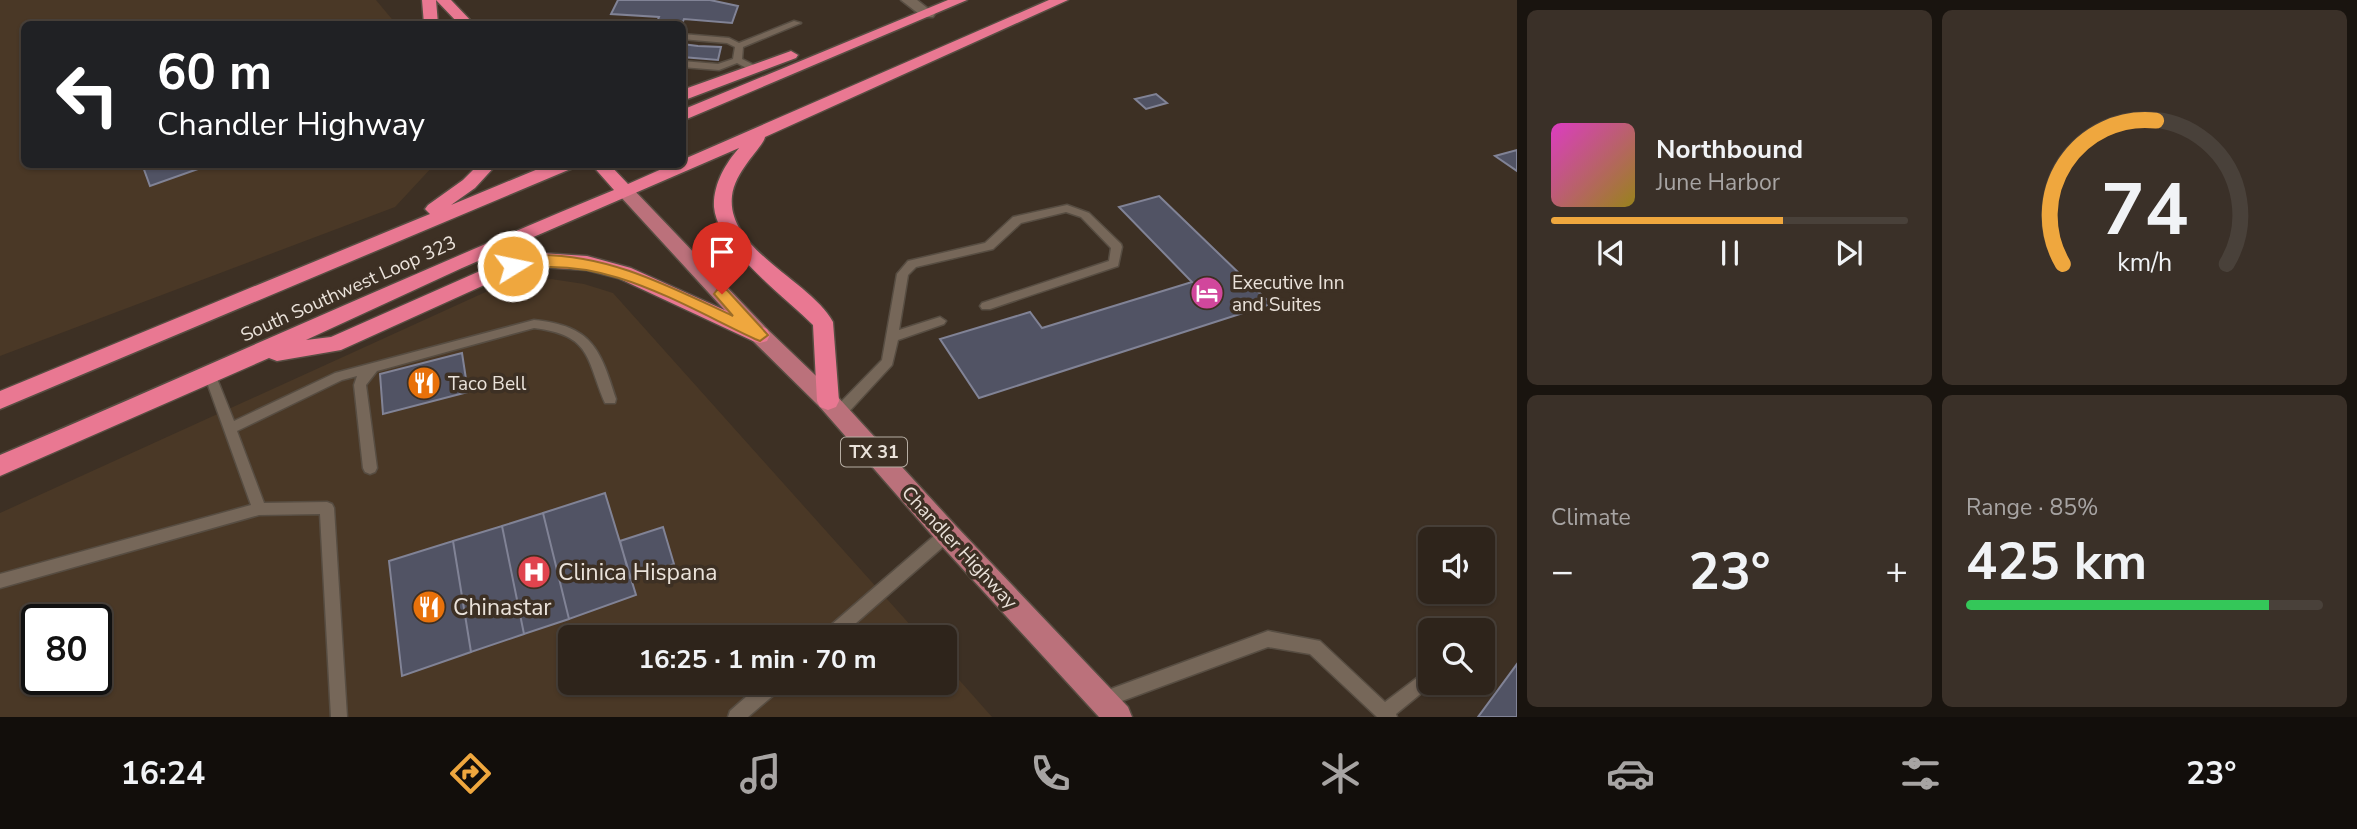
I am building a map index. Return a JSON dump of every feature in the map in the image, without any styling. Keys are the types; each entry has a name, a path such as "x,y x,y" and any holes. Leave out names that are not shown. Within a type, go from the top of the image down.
{"highway":[{"path":"429,0 431,21"},
{"path":"443,0 464,21"},
{"path":"686,114 960,0"},
{"name":"South Southwest Loop 323","path":"686,165 1061,0"},
{"path":"686,95 852,30 922,16"},
{"path":"774,126 750,146 731,170 724,198 725,216 735,234 823,322 834,407"},
{"path":"403,231 470,184 485,168"},
{"name":"South Southwest Loop 323","path":"0,400 557,168"},
{"name":"Chandler Highway","path":"602,168 626,192"},
{"name":"South Southwest Loop 323","path":"0,466 251,357 455,263 680,168"},
{"path":"251,357 334,344 496,272 540,260 587,263 624,273 760,335"}],"main road":[{"name":"Chandler Highway","path":"626,192 760,335 834,407 947,534 1111,709"}],"street":[{"path":"908,0 922,16"}],"lane":[{"path":"686,37 700,42 729,41 739,46 797,23"},
{"path":"737,60 739,46"},
{"path":"689,62 719,67 737,60 755,69"},
{"path":"834,407 888,362 903,274 912,264 989,246 1017,220 1067,208 1085,215 1117,247 1114,263 986,306"},
{"path":"892,337 940,321"},
{"path":"230,429 339,376 521,326 546,325 566,330 591,347 610,399"},
{"path":"370,468 360,385 362,379 375,366"},
{"path":"210,374 259,509"},
{"path":"0,581 259,509 327,508 339,717"},
{"path":"842,625 947,534"},
{"path":"1111,709 1268,639 1314,647 1387,715 1418,687"},
{"path":"736,717 761,695"}],"shaded area":[{"path":"0,0 376,0 394,21 21,21 21,168 431,168 395,207 0,356"},
{"path":"551,279 584,284 613,293 910,625 558,625 558,695 957,695 957,678 992,717 0,717 0,513 490,290 518,282"}],"building":[{"path":"618,0 710,0 738,6 732,23 684,19 657,21 659,17 611,14"},
{"path":"686,44 721,47 718,60 686,57"},
{"path":"1156,94 1167,103 1146,109 1135,99"},
{"path":"1517,150 1517,171 1495,156"},
{"path":"143,168 201,168 150,186"},
{"name":"Executive Inn and Suites","path":"1159,196 1271,304 979,398 940,339 1030,312 1042,328 1192,282 1119,207"},
{"name":"Taco Bell","path":"462,353 468,392 383,414 380,374"},
{"path":"605,493 636,595 569,619 543,513"},
{"name":"Clinica Hispana","path":"543,513 569,619 524,634 502,526"},
{"path":"502,526 524,634 471,652 453,541"},
{"path":"663,527 674,564 630,578 620,541"},
{"name":"Chinastar","path":"453,541 471,652 402,676 389,561"},
{"path":"1517,664 1517,717 1478,717"}],"place":[{"name":"Executive Inn and Suites","path":"1207,293"},
{"name":"Taco Bell","path":"424,383"},
{"name":"Clinica Hispana","path":"534,572"},
{"name":"Chinastar","path":"429,607"}],"route":[{"path":"513,266 540,260 564,260 606,267 642,280 760,335 722,294"}]}
